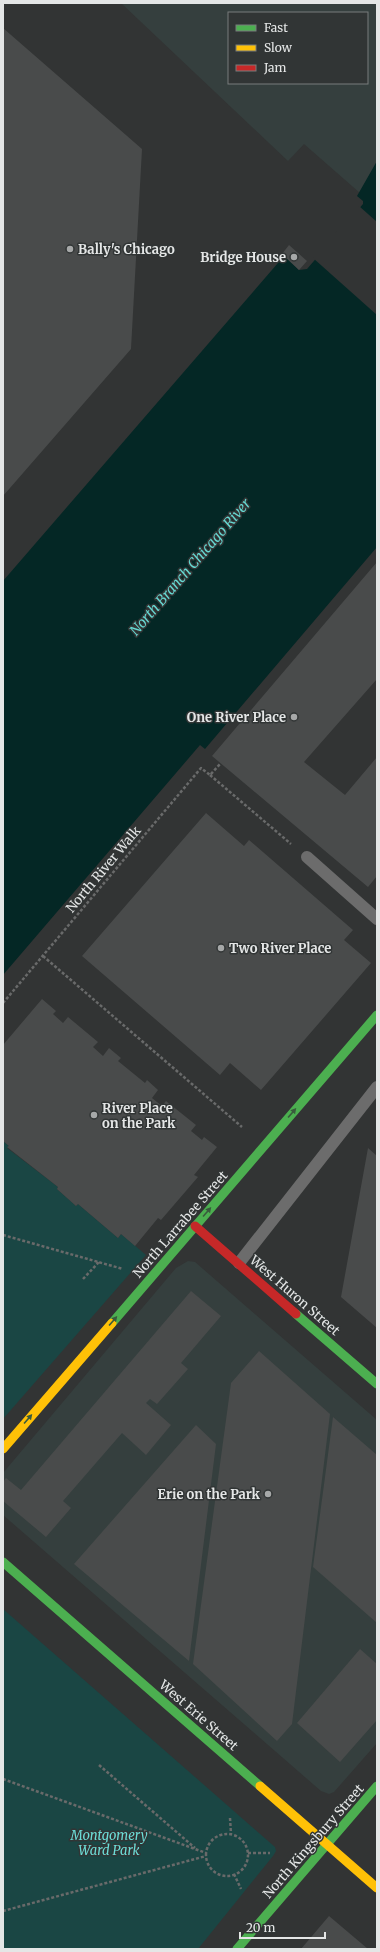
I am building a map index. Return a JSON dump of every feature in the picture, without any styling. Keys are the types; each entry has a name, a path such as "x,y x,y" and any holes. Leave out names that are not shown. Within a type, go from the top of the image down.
{"street":[{"name":"North Larrabee Street","path":"3,1449 377,1015"},
{"name":"West Huron Street","path":"195,1226 377,1384"},
{"name":"West Erie Street","path":"3,1562 377,1888"},
{"name":"North Kingsbury Street","path":"237,1949 377,1786"}],"lane":[{"path":"307,857 377,920"},
{"path":"239,1264 377,1087"}],"path":[{"path":"221,762 210,775 307,857"},
{"name":"North River Walk","path":"3,1003 201,768 210,775"},
{"path":"43,956 242,1127"},
{"path":"3,1234 123,1269"},
{"path":"83,1279 99,1262"},
{"path":"99,1765 197,1850"},
{"path":"3,1779 197,1850 206,1855"},
{"path":"230,1818 231,1834"},
{"path":"225,1834 231,1834 243,1840 248,1853 245,1866 234,1874 223,1876 213,1870 207,1862 206,1855 210,1842 214,1838 225,1834"},
{"path":"248,1853 270,1853"},
{"path":"3,1911 206,1855"},
{"path":"234,1874 241,1889"}],"shaded area":[{"path":"121,3 377,3 377,161 360,193 304,144 288,161"},
{"path":"188,1261 195,1262 377,1420 377,1743 334,1792 329,1794 321,1791 3,1515 3,1473 176,1268"}],"green space":[{"path":"3,1141 9,1146 7,1148 58,1187 57,1189 76,1206 78,1204 118,1238 121,1234 146,1255 3,1419"},
{"name":"Montgomery Ward Park","path":"3,1609 275,1847 276,1851 273,1856 198,1949 3,1949"}],"water":[{"name":"North Branch Chicago River","path":"377,161 377,547 205,749 200,745 3,975 3,581 284,256 299,270 307,269 363,204 363,201 357,196"}],"pier":[{"path":"359,206 377,222 377,315 313,258"}],"building":[{"name":"Bally's Chicago","path":"3,28 142,149 131,349 3,496"},
{"name":"Bridge House","path":"289,245 307,261 299,270 282,254"},
{"name":"One River Place","path":"377,562 377,679 304,762 345,795 377,757 377,876 368,887 212,756"},
{"name":"Two River Place","path":"206,813 244,846 249,840 353,930 344,940 371,963 261,1090 230,1063 220,1075 82,956"},
{"name":"River Place on the Park","path":"42,999 56,1011 53,1014 63,1023 68,1017 98,1042 93,1047 103,1056 109,1048 121,1058 118,1061 145,1083 147,1080 158,1090 152,1098 162,1106 166,1101 196,1125 191,1131 202,1140 204,1137 217,1147 194,1175 198,1177 161,1220 158,1218 135,1246 121,1234 118,1238 78,1204 76,1206 57,1189 58,1187 7,1147 9,1146 3,1141 3,1045"},
{"path":"368,1148 377,1156 377,1328 341,1297"},
{"path":"191,1291 221,1316 181,1363 188,1369 157,1404 150,1399 146,1403 171,1425 146,1455 122,1433 63,1501 71,1508 46,1537 3,1501 3,1482 6,1478 21,1490"},
{"name":"Erie on the Park","path":"259,1351 330,1414 292,1724 277,1741 193,1664 231,1383"},
{"path":"333,1417 377,1455 377,1623 313,1567"},
{"path":"196,1425 216,1444 189,1661 74,1564"},
{"path":"360,1649 377,1664 377,1720 340,1762 297,1723"},
{"path":"329,1916 368,1949 301,1949"}],"traffic: fast":[{"path":"112,1323 377,1015"},
{"path":"296,1314 377,1384"},
{"path":"3,1562 260,1786"},
{"path":"237,1949 377,1786"}],"traffic: slow":[{"path":"3,1449 112,1323"},
{"path":"260,1786 377,1888"}],"traffic: jam":[{"path":"195,1226 296,1314"}],"place":[{"name":"Bally's Chicago","path":"70,249"},
{"name":"Bridge House","path":"294,257"},
{"name":"One River Place","path":"294,717"},
{"name":"Two River Place","path":"221,948"},
{"name":"River Place on the Park","path":"94,1115"},
{"name":"Erie on the Park","path":"268,1494"}]}
